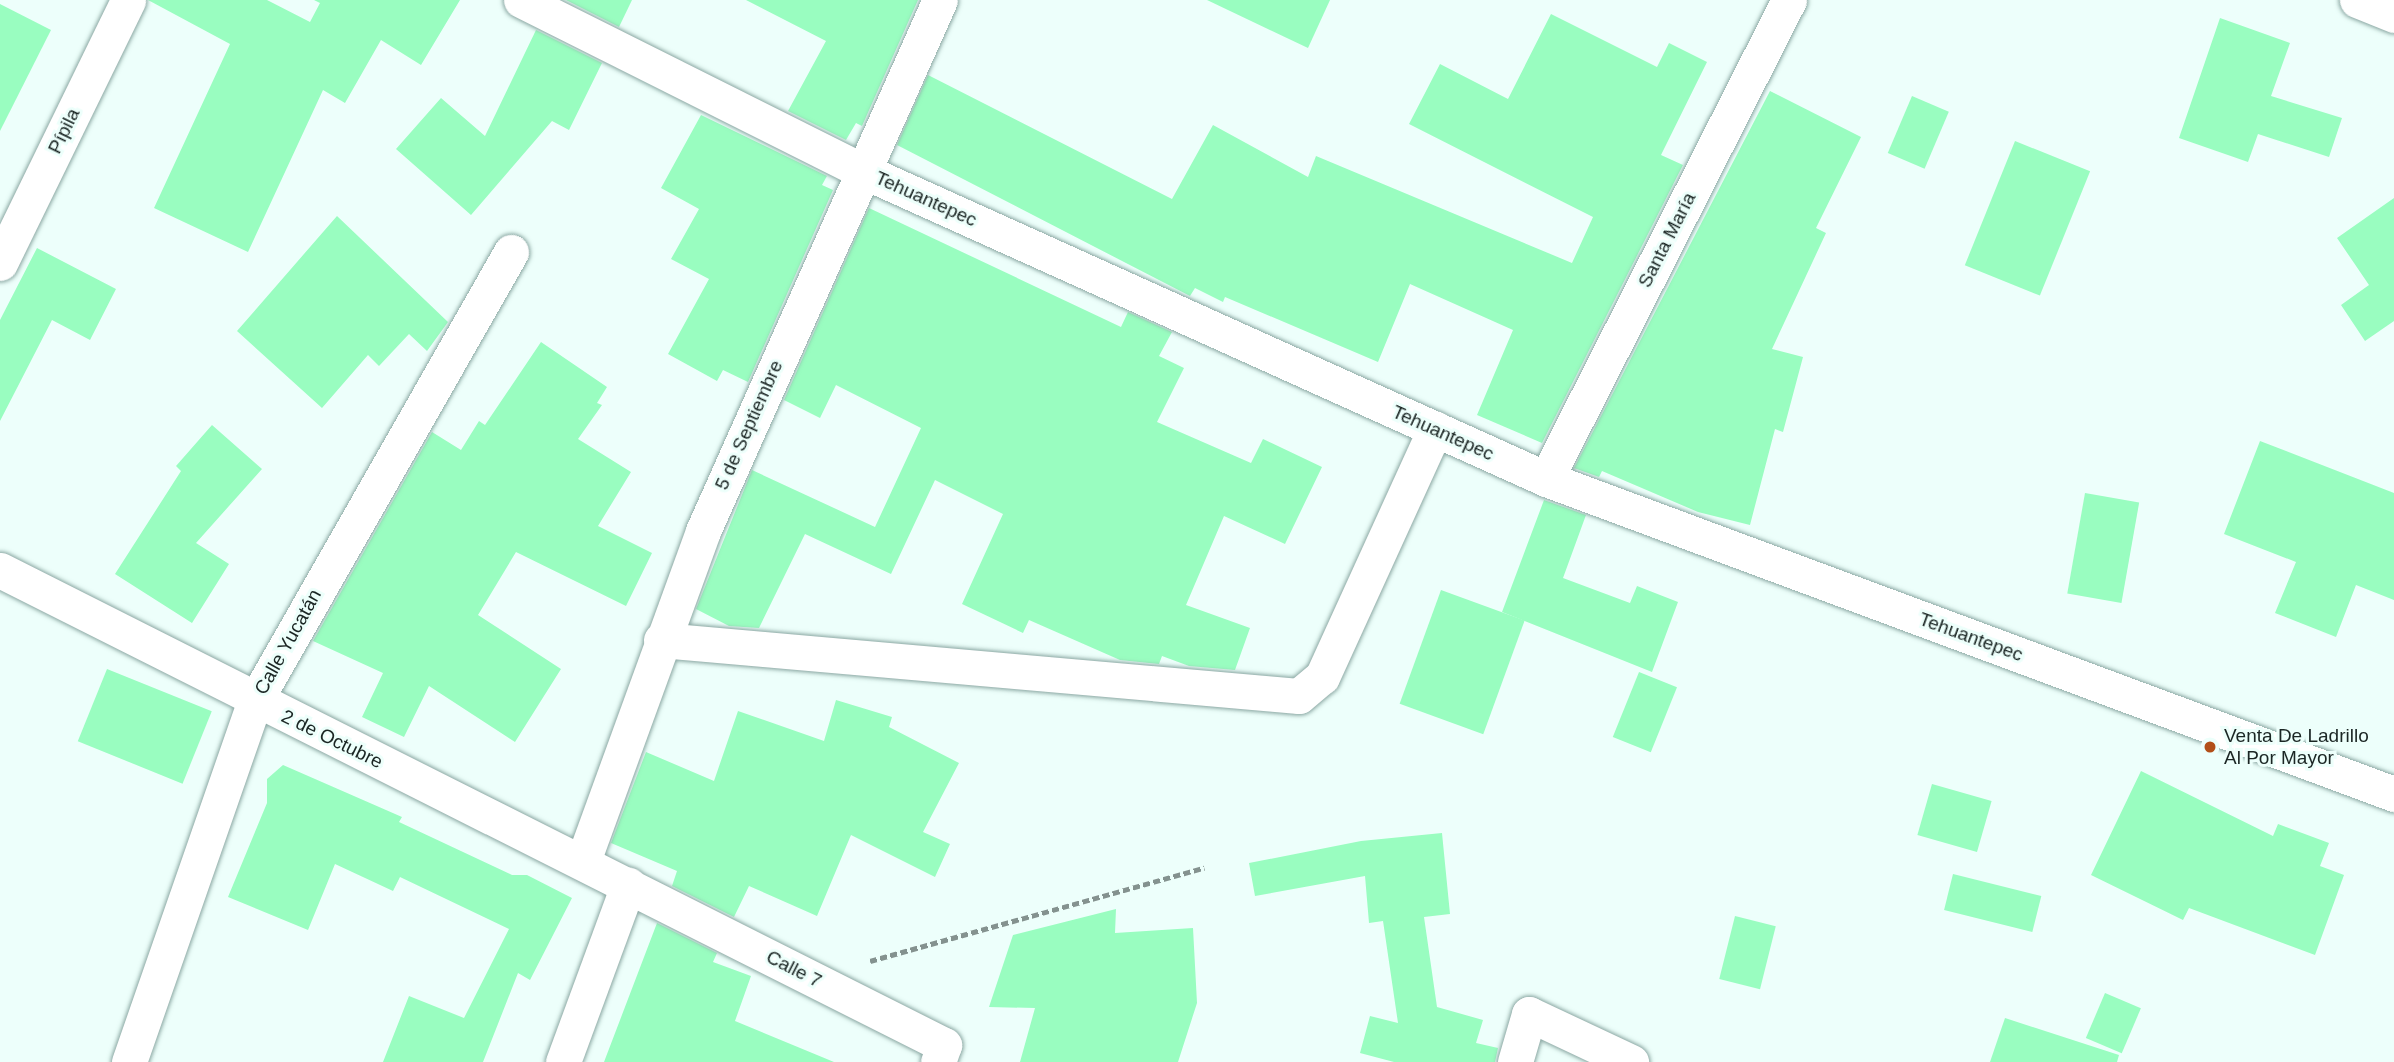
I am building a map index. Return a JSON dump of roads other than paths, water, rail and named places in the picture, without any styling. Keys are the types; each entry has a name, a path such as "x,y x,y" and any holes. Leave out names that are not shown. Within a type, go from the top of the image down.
{"street":[{"name":"Pípila","path":"0,263 128,0"},
{"name":"Tehuantepec","path":"521,0 861,170 1546,479 2394,794"},
{"name":"5 de Septiembre","path":"583,861 661,640 861,170 940,0"},
{"name":"Santa María","path":"1546,479 1789,0"},
{"path":"2357,0 2394,15"},
{"name":"Calle Yucatán","path":"129,1062 255,701 511,251"},
{"path":"661,640 1299,696 1322,677 1435,429"},
{"name":"2 de Octubre","path":"0,570 255,701 628,885"},
{"path":"563,1062 628,885"},
{"name":"Calle 7","path":"628,885 944,1045 938,1062"},
{"path":"1515,1062 1529,1014 1631,1062"}],"place":[{"name":"Venta De Ladrillo Al Por Mayor","path":"2210,747"}]}
